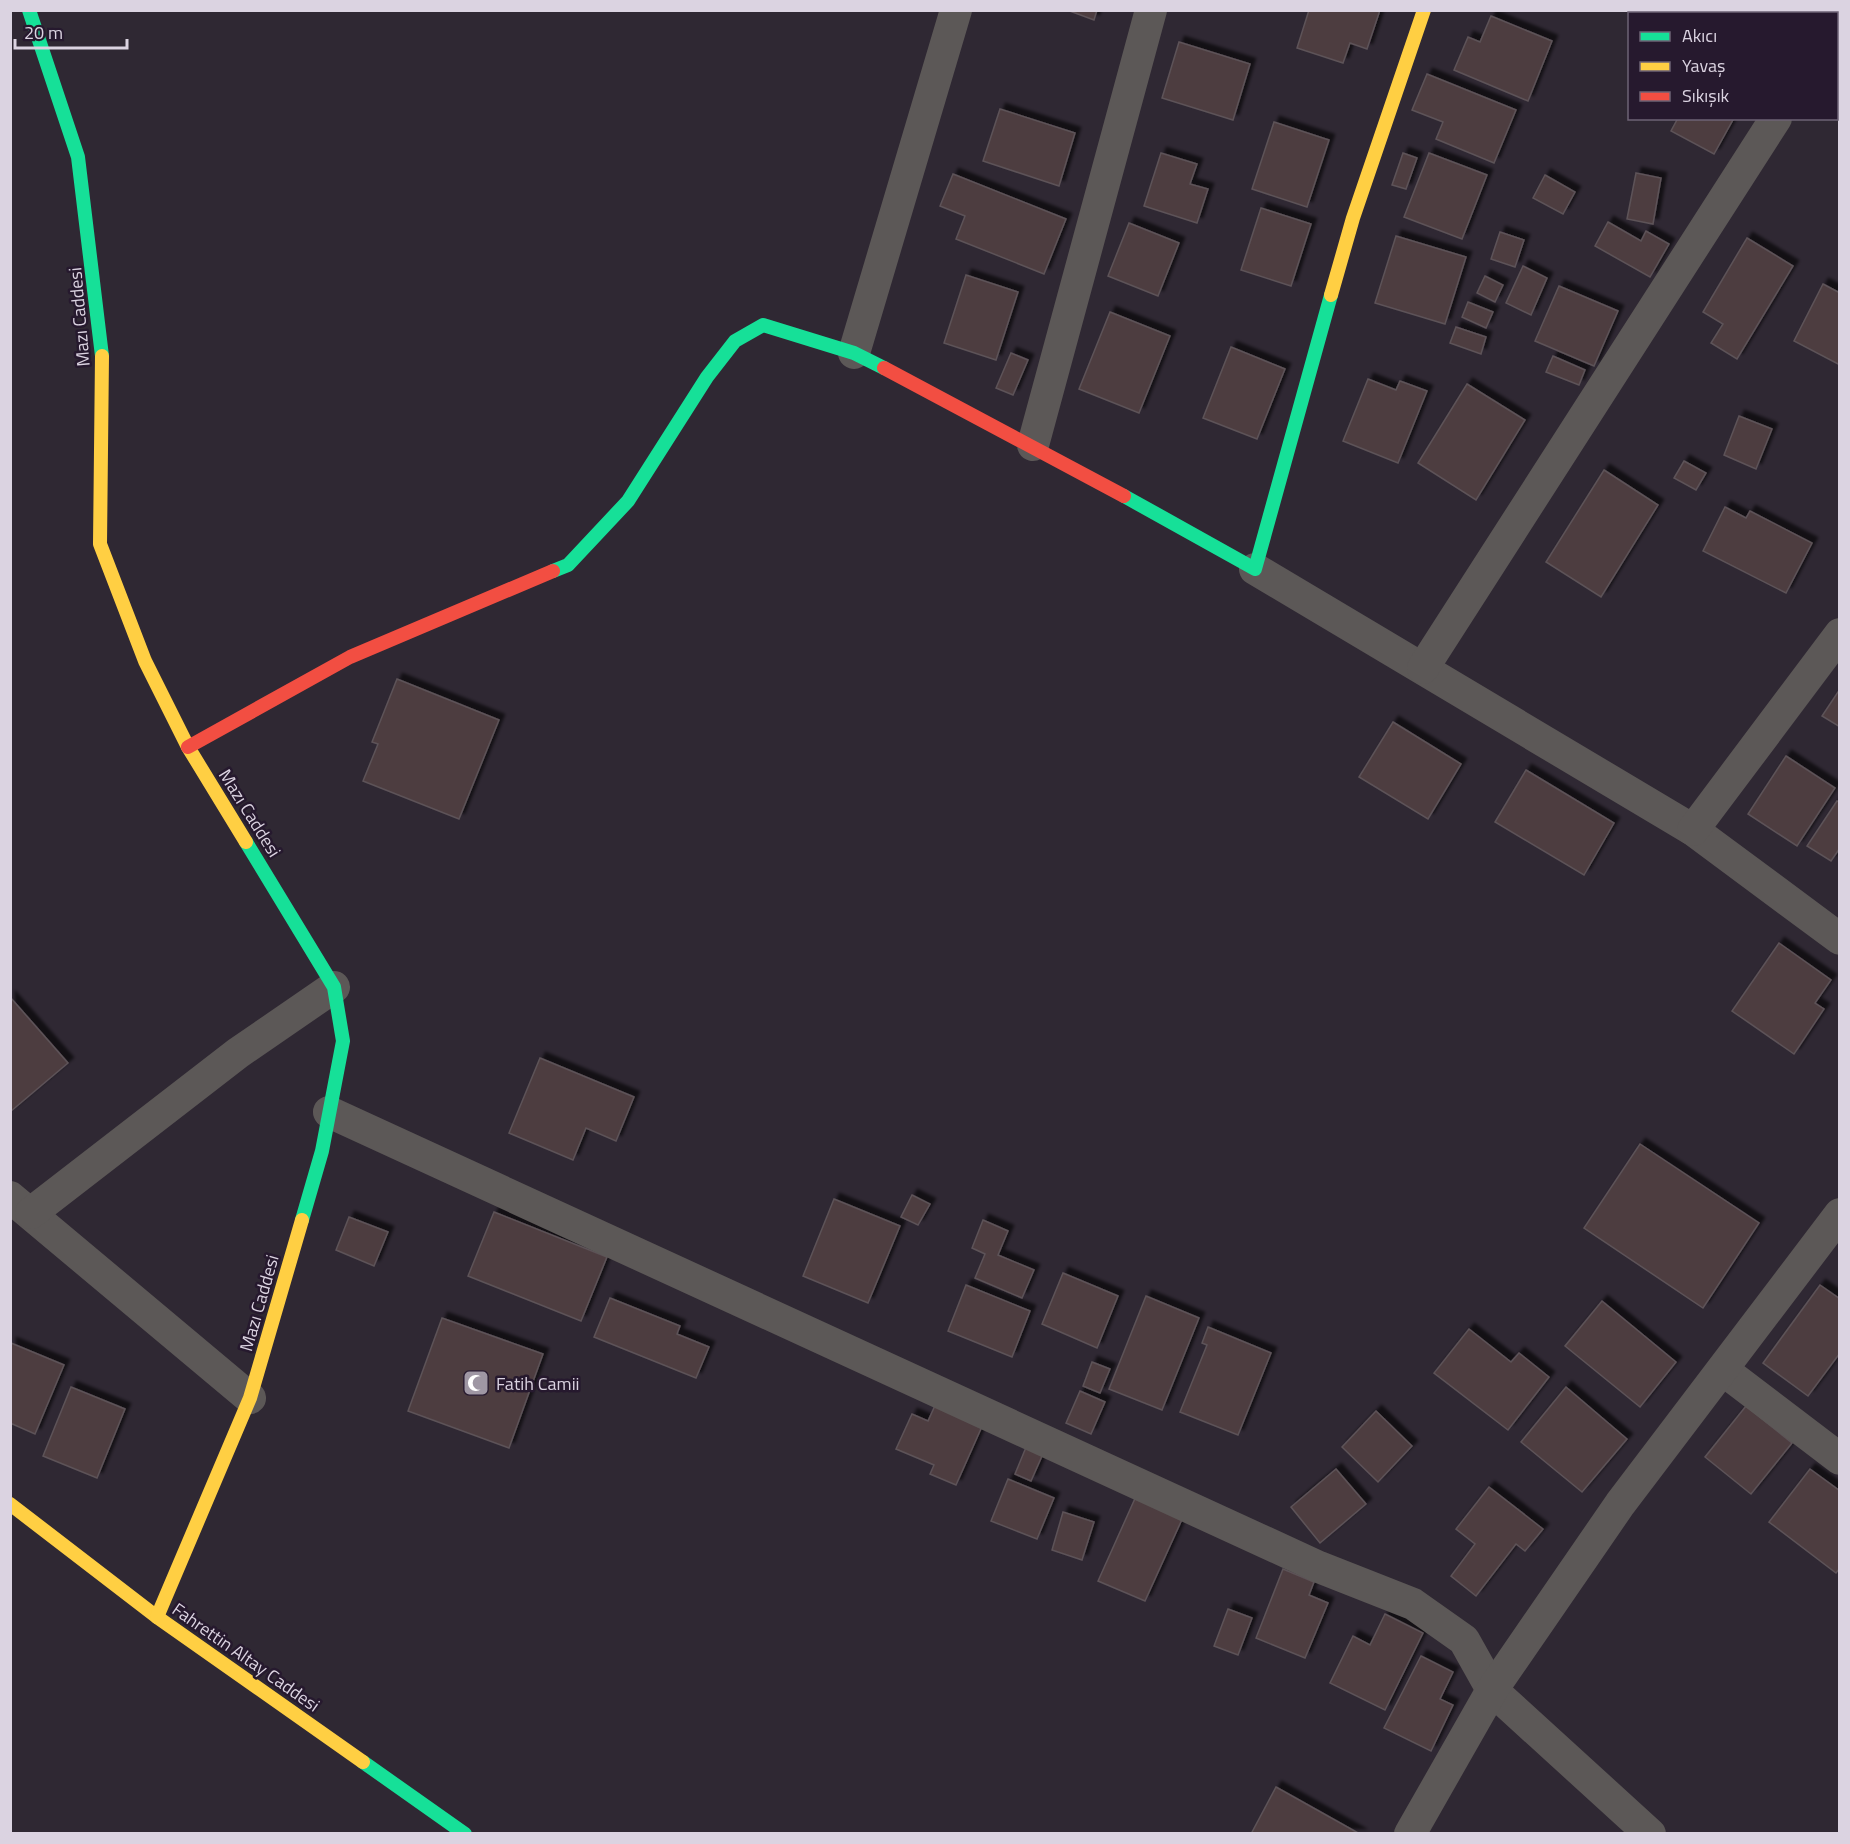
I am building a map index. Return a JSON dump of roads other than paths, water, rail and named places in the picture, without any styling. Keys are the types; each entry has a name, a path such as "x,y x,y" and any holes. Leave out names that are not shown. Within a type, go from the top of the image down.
{"street":[{"name":"Mazı Caddesi","path":"29,10 78,157 102,342 100,544 145,661 188,747 334,987 343,1041 322,1151 250,1398 157,1617"},
{"path":"854,353 956,10"},
{"path":"1033,445 1151,10"},
{"path":"1255,569 1353,218 1424,10"},
{"path":"1423,668 1775,120"},
{"path":"188,747 350,657 568,566 628,501 707,377 735,341 762,325 854,353 1033,445 1255,569 1693,830 1839,939"},
{"path":"1693,830 1839,634"},
{"path":"250,1398 21,1205 334,987"},
{"path":"329,1112 1319,1567 1413,1604 1464,1640 1492,1690 1650,1833"},
{"path":"1410,1833 1492,1690 1620,1504 1839,1214"},
{"path":"1723,1370 1839,1459"},
{"name":"Fahrettin Altay Caddesi","path":"10,1504 157,1617 465,1833"}],"place":[{"name":"Fatih Camii","path":"476,1383"}]}
